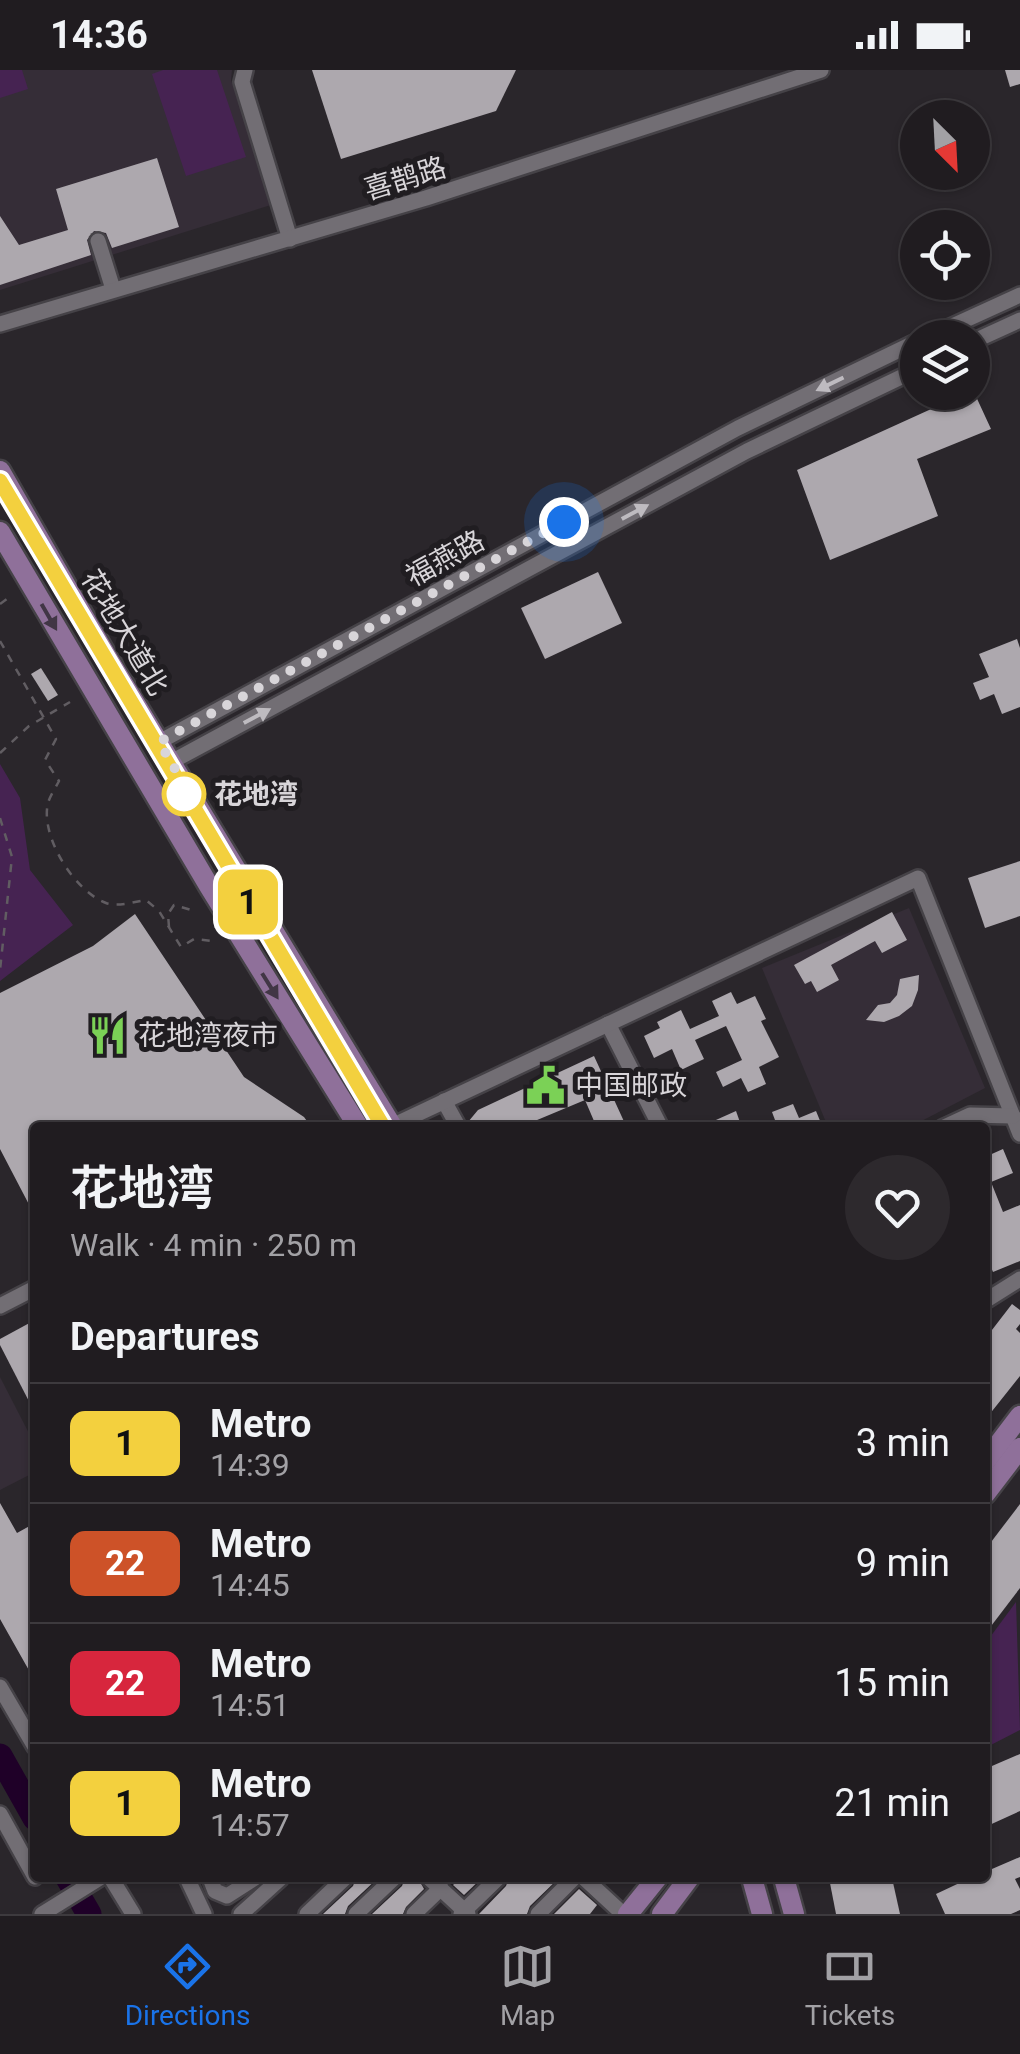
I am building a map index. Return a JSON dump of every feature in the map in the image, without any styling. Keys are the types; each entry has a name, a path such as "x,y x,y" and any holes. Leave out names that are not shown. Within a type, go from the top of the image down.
{"main road":[{"name":"花地大道北","path":"0,471 389,1122"},
{"name":"花地大道北","path":"0,532 158,801 354,1122"},
{"path":"990,1455 1020,1416"},
{"path":"990,1488 1020,1449"},
{"path":"626,1914 654,1882"},
{"path":"662,1914 686,1882"},
{"path":"753,1882 762,1914"},
{"path":"785,1882 794,1914"}],"street":[{"path":"245,70 242,82 290,239"},
{"name":"喜鹊路","path":"0,324 523,168 821,70"},
{"path":"98,240 114,289"},
{"path":"965,320 1020,295"},
{"path":"990,334 1020,320"},
{"name":"福燕路","path":"159,742 738,428 900,351"},
{"name":"福燕路","path":"171,762 748,451 900,378"},
{"path":"402,1122 918,878 1020,1134"},
{"path":"608,1024 659,1122"},
{"path":"444,1102 456,1122"},
{"path":"954,1122 970,1114 1013,1116"},
{"path":"990,1296 1020,1280"},
{"path":"0,1306 30,1291"},
{"path":"0,1687 30,1738"},
{"path":"0,1814 30,1868"},
{"path":"37,1882 50,1909 95,1882"},
{"path":"105,1882 133,1914"},
{"path":"190,1882 204,1914"},
{"path":"212,1882 215,1891 227,1896 250,1882"},
{"path":"241,1914 277,1882"},
{"path":"307,1914 341,1882"},
{"path":"356,1914 390,1882"},
{"path":"414,1914 435,1883 464,1913 494,1882"},
{"path":"538,1914 570,1882"},
{"path":"589,1882 626,1914"}],"path":[{"path":"0,604 7,599"},
{"path":"0,641 56,740 44,760 59,781 48,803 48,824 62,862 108,904 146,900 159,911 181,947 194,940 212,941"},
{"path":"0,754 30,726 70,702"},
{"path":"0,818 12,856 0,970"},
{"path":"169,929 168,914 174,904 195,911"}],"shaded area":[{"path":"0,70 232,70 231,80 274,204 0,290"},
{"path":"0,70 22,70 28,89 0,98"},
{"path":"163,70 217,70 246,157 186,176 152,74"},
{"path":"0,764 20,798 30,870 73,925 0,981"},
{"path":"909,908 985,1088 920,1122 826,1122 762,968"},
{"path":"0,1377 30,1435 30,1475 0,1490"},
{"path":"1016,1602 1020,1730 990,1745 990,1637"}],"building":[{"path":"312,70 516,70 496,111 341,159"},
{"path":"1005,70 1020,70 1020,84 1010,87"},
{"path":"157,158 179,227 112,248 106,233 94,231 87,240 91,255 0,285 0,216 19,245 68,230 56,189"},
{"path":"929,410 982,410 991,429 917,459 938,516 830,560 797,470"},
{"path":"598,572 622,623 545,659 521,608"},
{"path":"1017,639 1020,707 1002,714 994,694 980,700 973,683 989,677 979,654"},
{"path":"41,668 58,695 48,701 31,674"},
{"path":"1020,861 1020,916 985,928 968,878"},
{"path":"892,912 907,940 882,953 875,941 831,965 839,980 817,992 811,981 805,984 794,965"},
{"name":"花地湾夜市","path":"135,914 244,1077 308,1122 30,1122 30,1206 0,1149 0,993 93,946"},
{"path":"919,975 912,1006 884,1022 866,1020 878,1005 890,1003 897,995 900,979"},
{"path":"731,992 737,1004 755,996 766,1019 761,1021 779,1057 759,1067 766,1084 748,1092 741,1078 723,1087 716,1072 742,1060 726,1026 695,1040 704,1059 681,1070 672,1049 654,1058 644,1036 660,1028 657,1022 681,1010 690,1029 719,1016 712,1001"},
{"path":"594,1056 624,1122 594,1122 585,1100 532,1122 468,1122 478,1110"},
{"path":"793,1104 799,1118 816,1111 821,1122 776,1122 772,1112"},
{"path":"736,1111 740,1122 711,1122"},
{"path":"1003,1149 1013,1173 991,1182 1003,1212 1020,1205 1020,1261 993,1272 990,1265 990,1155"},
{"path":"1012,1304 1020,1310 1016,1329 1020,1333 1020,1376 990,1414 990,1333"},
{"path":"30,1323 30,1403 0,1345 0,1339"},
{"path":"0,1503 17,1533 30,1526 30,1672 0,1619"},
{"path":"1020,1504 1020,1588 990,1627 990,1543"},
{"path":"1020,1754 1020,1811 990,1825 990,1767"},
{"path":"1020,1857 1020,1877 1015,1879 1020,1889 1020,1910 1011,1914 945,1914 936,1894 962,1882 990,1882 990,1870"},
{"path":"354,1882 374,1882 348,1906 345,1914 323,1914"},
{"path":"404,1882 420,1882 424,1889 403,1914 372,1914"},
{"path":"456,1882 478,1882 464,1895 453,1885"},
{"path":"508,1882 555,1882 527,1914 479,1914"},
{"path":"830,1882 893,1882 900,1914 836,1914"},
{"path":"579,1889 597,1905 590,1914 554,1914"}],"waterway":[{"path":"0,1756 30,1809"},
{"path":"70,1882 89,1914"}],"metro line":[{"name":"1","path":"0,481 380,1122"}],"place":[{"name":"花地湾","path":"184,794"},
{"name":"花地湾夜市","path":"108,1035"},
{"name":"中国邮政","path":"545,1085"}],"route":[{"path":"184,794 190,794 159,742 564,522"}]}
